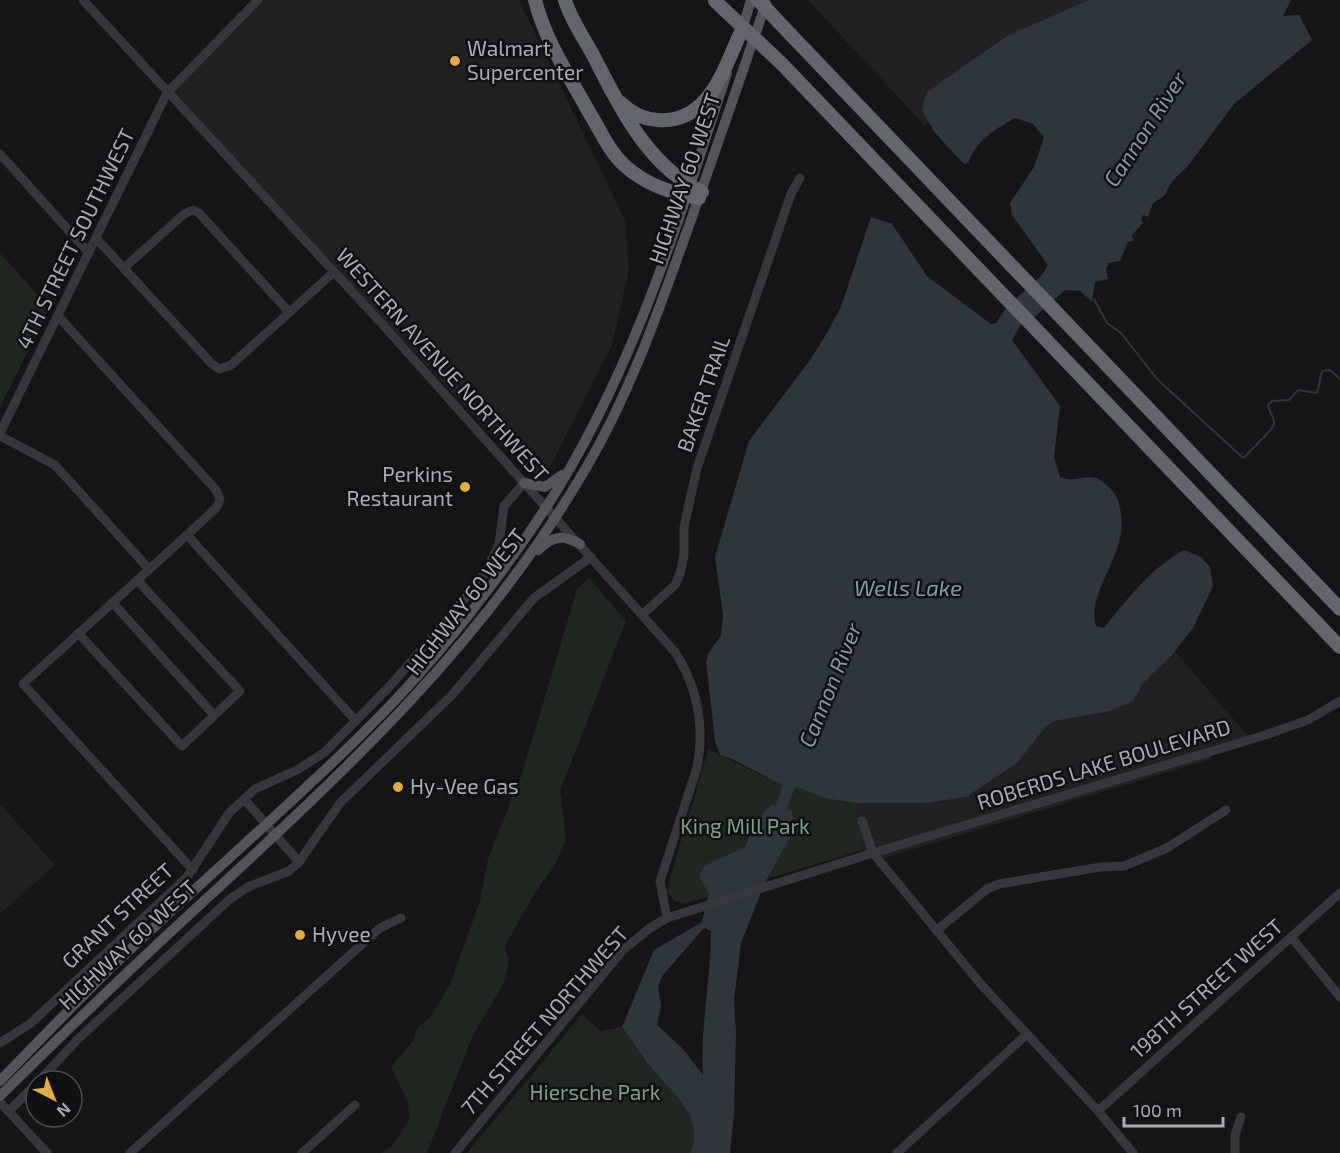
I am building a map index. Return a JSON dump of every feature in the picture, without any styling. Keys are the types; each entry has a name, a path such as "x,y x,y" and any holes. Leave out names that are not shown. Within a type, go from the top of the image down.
{"highway":[{"path":"535,0 557,55 613,153 639,176 663,190 694,193"},
{"path":"565,0 612,92 639,138 694,193"},
{"path":"718,0 1003,293 1340,647"},
{"path":"758,0 1340,609"},
{"path":"765,0 791,35"},
{"path":"612,92 629,110 651,120 670,120 688,115 698,109 713,90 741,32"}],"main road":[{"name":"HIGHWAY 60 WEST","path":"0,1096 104,993 275,835 398,716 474,630 556,517 606,432 637,367 694,193 751,0"},
{"name":"HIGHWAY 60 WEST","path":"0,1081 117,962 357,739 404,689 478,602 546,507 608,397 631,347 694,193 765,0"},
{"path":"524,483 549,486 572,463"},
{"path":"521,567 555,537 565,537 580,544"}],"street":[{"name":"WESTERN AVENUE NORTHWEST","path":"83,0 556,517 643,614 685,667 700,716 701,750 660,881 667,918"},
{"name":"4TH STREET SOUTHWEST","path":"0,435 167,93 258,0"},
{"path":"0,154 89,253"},
{"name":"BAKER TRAIL","path":"643,614 675,585 680,573 684,555 684,526 697,468 788,204 800,178"},
{"path":"125,267 184,214 193,210 199,213 289,312"},
{"path":"96,238 219,369 231,365 334,272"},
{"path":"58,315 216,490 220,499 217,507 188,535 23,684 193,870"},
{"path":"0,435 55,465 149,568"},
{"name":"GRANT STREET","path":"0,1043 31,1023 193,870 221,822 244,799 268,781 311,762 356,721 423,649 476,585 497,551 504,506 524,483"},
{"path":"188,535 356,721"},
{"path":"50,1069 78,1039 230,899 248,887 289,871 299,862 340,803 453,694 534,598 579,568 591,557"},
{"path":"78,633 182,746 240,692 137,580"},
{"path":"112,602 213,715"},
{"name":"ROBERDS LAKE BOULEVARD","path":"873,853 1259,737 1308,720 1340,701"},
{"path":"244,799 299,862"},
{"path":"937,930 980,895 999,884 1101,867 1124,866 1167,848 1226,810"},
{"path":"862,821 873,853 1027,1034 1098,1111 1133,1153"},
{"name":"7TH STREET NORTHWEST","path":"455,1153 623,950 643,933 667,918 699,906 873,853"},
{"name":"198TH STREET WEST","path":"1098,1111 1340,894"},
{"path":"130,1153 380,928 401,918"},
{"path":"1292,938 1340,998"},
{"path":"897,1153 1027,1034"},
{"path":"9,1111 24,1096"},
{"path":"0,1102 46,1153"},
{"path":"302,1153 355,1105"},
{"path":"1235,1153 1235,1135 1240,1117"}],"shaded area":[{"path":"265,0 519,0 625,220 629,269 612,345 548,471 529,475 173,93"},
{"path":"808,0 1134,0 1047,82 924,125"},
{"path":"1168,643 1248,736 1208,747 1211,759 884,858 863,850 856,803"},
{"path":"0,806 55,865 0,914"}],"green space":[{"path":"0,253 49,308 0,408"},
{"path":"589,578 626,621 560,791 566,838 556,863 533,896 505,946 509,962 504,983 473,1035 427,1153 382,1153 392,1146 410,1119 408,1103 391,1067 412,1042 418,1027 430,1018 450,984 480,901 488,859 522,774 577,589"},
{"name":"King Mill Park","path":"708,749 787,788 797,787 824,798 856,803 863,850 683,904 675,901 667,892"},
{"name":"Hiersche Park","path":"582,1014 600,1031 622,1027 645,1060 683,1105 694,1128 694,1140 690,1153 467,1153"}],"water":[{"name":"Wells Lake","path":"1089,0 1291,0 1283,16 1299,15 1312,40 1234,104 1187,167 1173,180 1164,196 1153,203 1148,217 1143,215 1141,219 1143,223 1132,235 1133,241 1128,242 1120,261 1109,263 1106,269 1108,279 1095,282 1092,302 1080,291 1065,290 1029,322 1024,319 1012,340 1060,406 1054,457 1060,477 1099,479 1112,491 1119,503 1121,530 1118,545 1097,600 1094,613 1096,626 1104,628 1150,575 1184,550 1201,557 1210,567 1213,586 1193,628 1172,655 1143,683 1133,701 1110,711 1054,721 1045,727 1018,762 966,797 925,803 856,803 824,798 797,787 787,788 720,755 715,741 706,661 709,652 721,636 723,615 715,557 749,441 810,360 827,333 841,307 871,217 892,224 927,276 991,324 997,323 1008,306 1037,281 1048,265 1012,215 1010,203 1034,167 1044,137 1033,124 1015,118 987,136 976,148 968,163 964,164 935,133 922,110 927,92 1007,36"},
{"path":"772,804 792,811 794,830 764,885 741,943 734,1000 736,1032 734,1114 730,1153 690,1153 694,1140 694,1128 690,1116 622,1027 654,950 702,922 709,893 699,877 704,866 745,847 756,821","holes":["704,928 711,931 703,1039 703,1075 683,1049 657,1025 661,1006 658,986 663,975"]}],"waterway":[{"path":"1094,299 1107,323 1121,333 1157,379 1242,457 1245,457 1273,427 1274,419 1268,405 1272,401 1289,400 1298,390 1317,393 1322,371 1330,370 1340,379"},
{"name":"Cannon River","path":"773,822 781,808 793,775"}],"place":[{"name":"Walmart Supercenter","path":"455,61"},
{"name":"Perkins Restaurant","path":"465,487"},
{"name":"Hy-Vee Gas","path":"398,787"},
{"name":"Hyvee","path":"300,935"}]}
